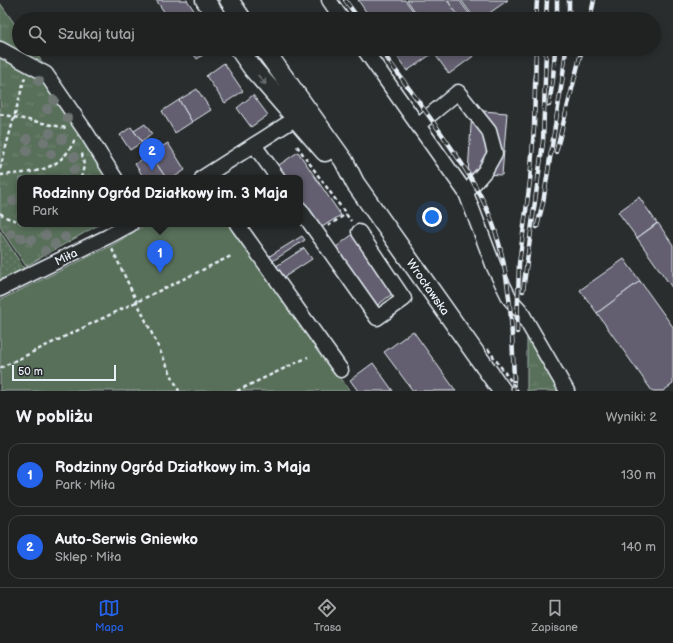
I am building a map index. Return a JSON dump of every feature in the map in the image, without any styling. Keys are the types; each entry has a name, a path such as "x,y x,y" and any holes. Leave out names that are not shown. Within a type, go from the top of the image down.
{"main road":[{"path":"205,0 213,12"},
{"path":"229,0 237,12"},
{"name":"Wrocławska","path":"244,56 295,119 344,161 355,183 486,357 502,391"},
{"name":"Wrocławska","path":"267,56 295,119"}],"street":[{"path":"328,0 337,12"},
{"path":"0,49 12,56"},
{"path":"12,56 46,74 86,132 113,175"},
{"path":"369,56 466,193 494,267 510,299 520,310 567,391"},
{"path":"418,125 458,92 490,131 495,154 485,171 466,193"},
{"path":"209,175 295,119"},
{"path":"254,145 276,175"},
{"path":"303,213 377,318 404,299 358,232"},
{"name":"Miła","path":"0,289 125,227"},
{"path":"239,227 341,370"}],"path":[{"path":"0,169 28,65"},
{"path":"0,114 86,132"},
{"path":"295,119 346,214 358,232"},
{"path":"0,175 43,170 60,162 72,147 76,138 86,132"},
{"path":"82,175 84,166 82,139 86,132"},
{"path":"0,213 5,217 17,221"},
{"path":"318,234 346,214"},
{"path":"111,246 178,391"},
{"path":"0,368 231,256"},
{"path":"237,391 308,357"},
{"path":"486,357 518,391"}],"green space":[{"path":"0,3 12,20 12,56 38,56 123,175 17,175 17,227 95,227 26,266 0,227"},
{"path":"142,227 232,227 350,391 0,391 0,300 111,246"},
{"path":"0,231 27,273 0,286"},
{"path":"527,338 559,391 527,391"}],"building":[{"path":"156,0 187,0 195,12 164,12"},
{"path":"358,0 405,0 414,12 366,12"},
{"path":"407,0 447,0 456,12 415,12"},
{"path":"447,0 459,0 468,12 456,12"},
{"path":"461,0 508,0 491,12 470,12"},
{"path":"397,56 429,56 407,71"},
{"path":"436,56 473,56 449,74"},
{"path":"224,63 243,91 225,103 206,76"},
{"path":"197,89 211,110 192,122 179,100"},
{"path":"253,95 268,115 251,127 237,108"},
{"path":"179,100 192,122 175,133 162,111"},
{"path":"472,110 507,113 502,175 468,173"},
{"path":"145,124 152,134 142,142 134,131"},
{"path":"131,127 142,142 130,150 120,135"},
{"path":"168,143 185,170 178,175 164,175 150,154"},
{"path":"298,152 341,215 319,229 303,206 303,175 282,175 276,167"},
{"path":"150,154 164,175 142,175 135,164"},
{"path":"639,197 657,223 637,238 618,212"},
{"path":"658,223 673,245 673,289 637,238"},
{"path":"353,234 396,291 374,308 331,251"},
{"path":"302,236 305,240 271,262 268,257"},
{"path":"304,248 312,259 283,278 275,267"},
{"path":"624,259 640,281 597,313 580,290"},
{"path":"640,281 673,327 673,384 663,391 652,391 597,313"},
{"path":"413,331 456,391 413,391 384,352"},
{"path":"373,363 393,391 358,391 350,380"}],"railway":[{"path":"345,0 354,12"},
{"path":"536,12 537,0"},
{"path":"546,12 547,0"},
{"path":"557,0 557,12"},
{"path":"569,0 569,12"},
{"path":"591,12 594,0"},
{"path":"385,56 457,156 485,204 495,230 508,286 514,380"},
{"path":"517,332 519,264 530,181 534,128 536,56"},
{"path":"523,291 543,142 546,56"},
{"path":"549,105 555,56"},
{"path":"537,227 543,203 565,56"},
{"path":"556,152 580,56"},
{"path":"513,391 514,376"}],"place":[{"name":"Auto-Serwis Gniewko","path":"152,171"},
{"name":"Rodzinny Ogród Działkowy im. 3 Maja","path":"160,273"}]}
